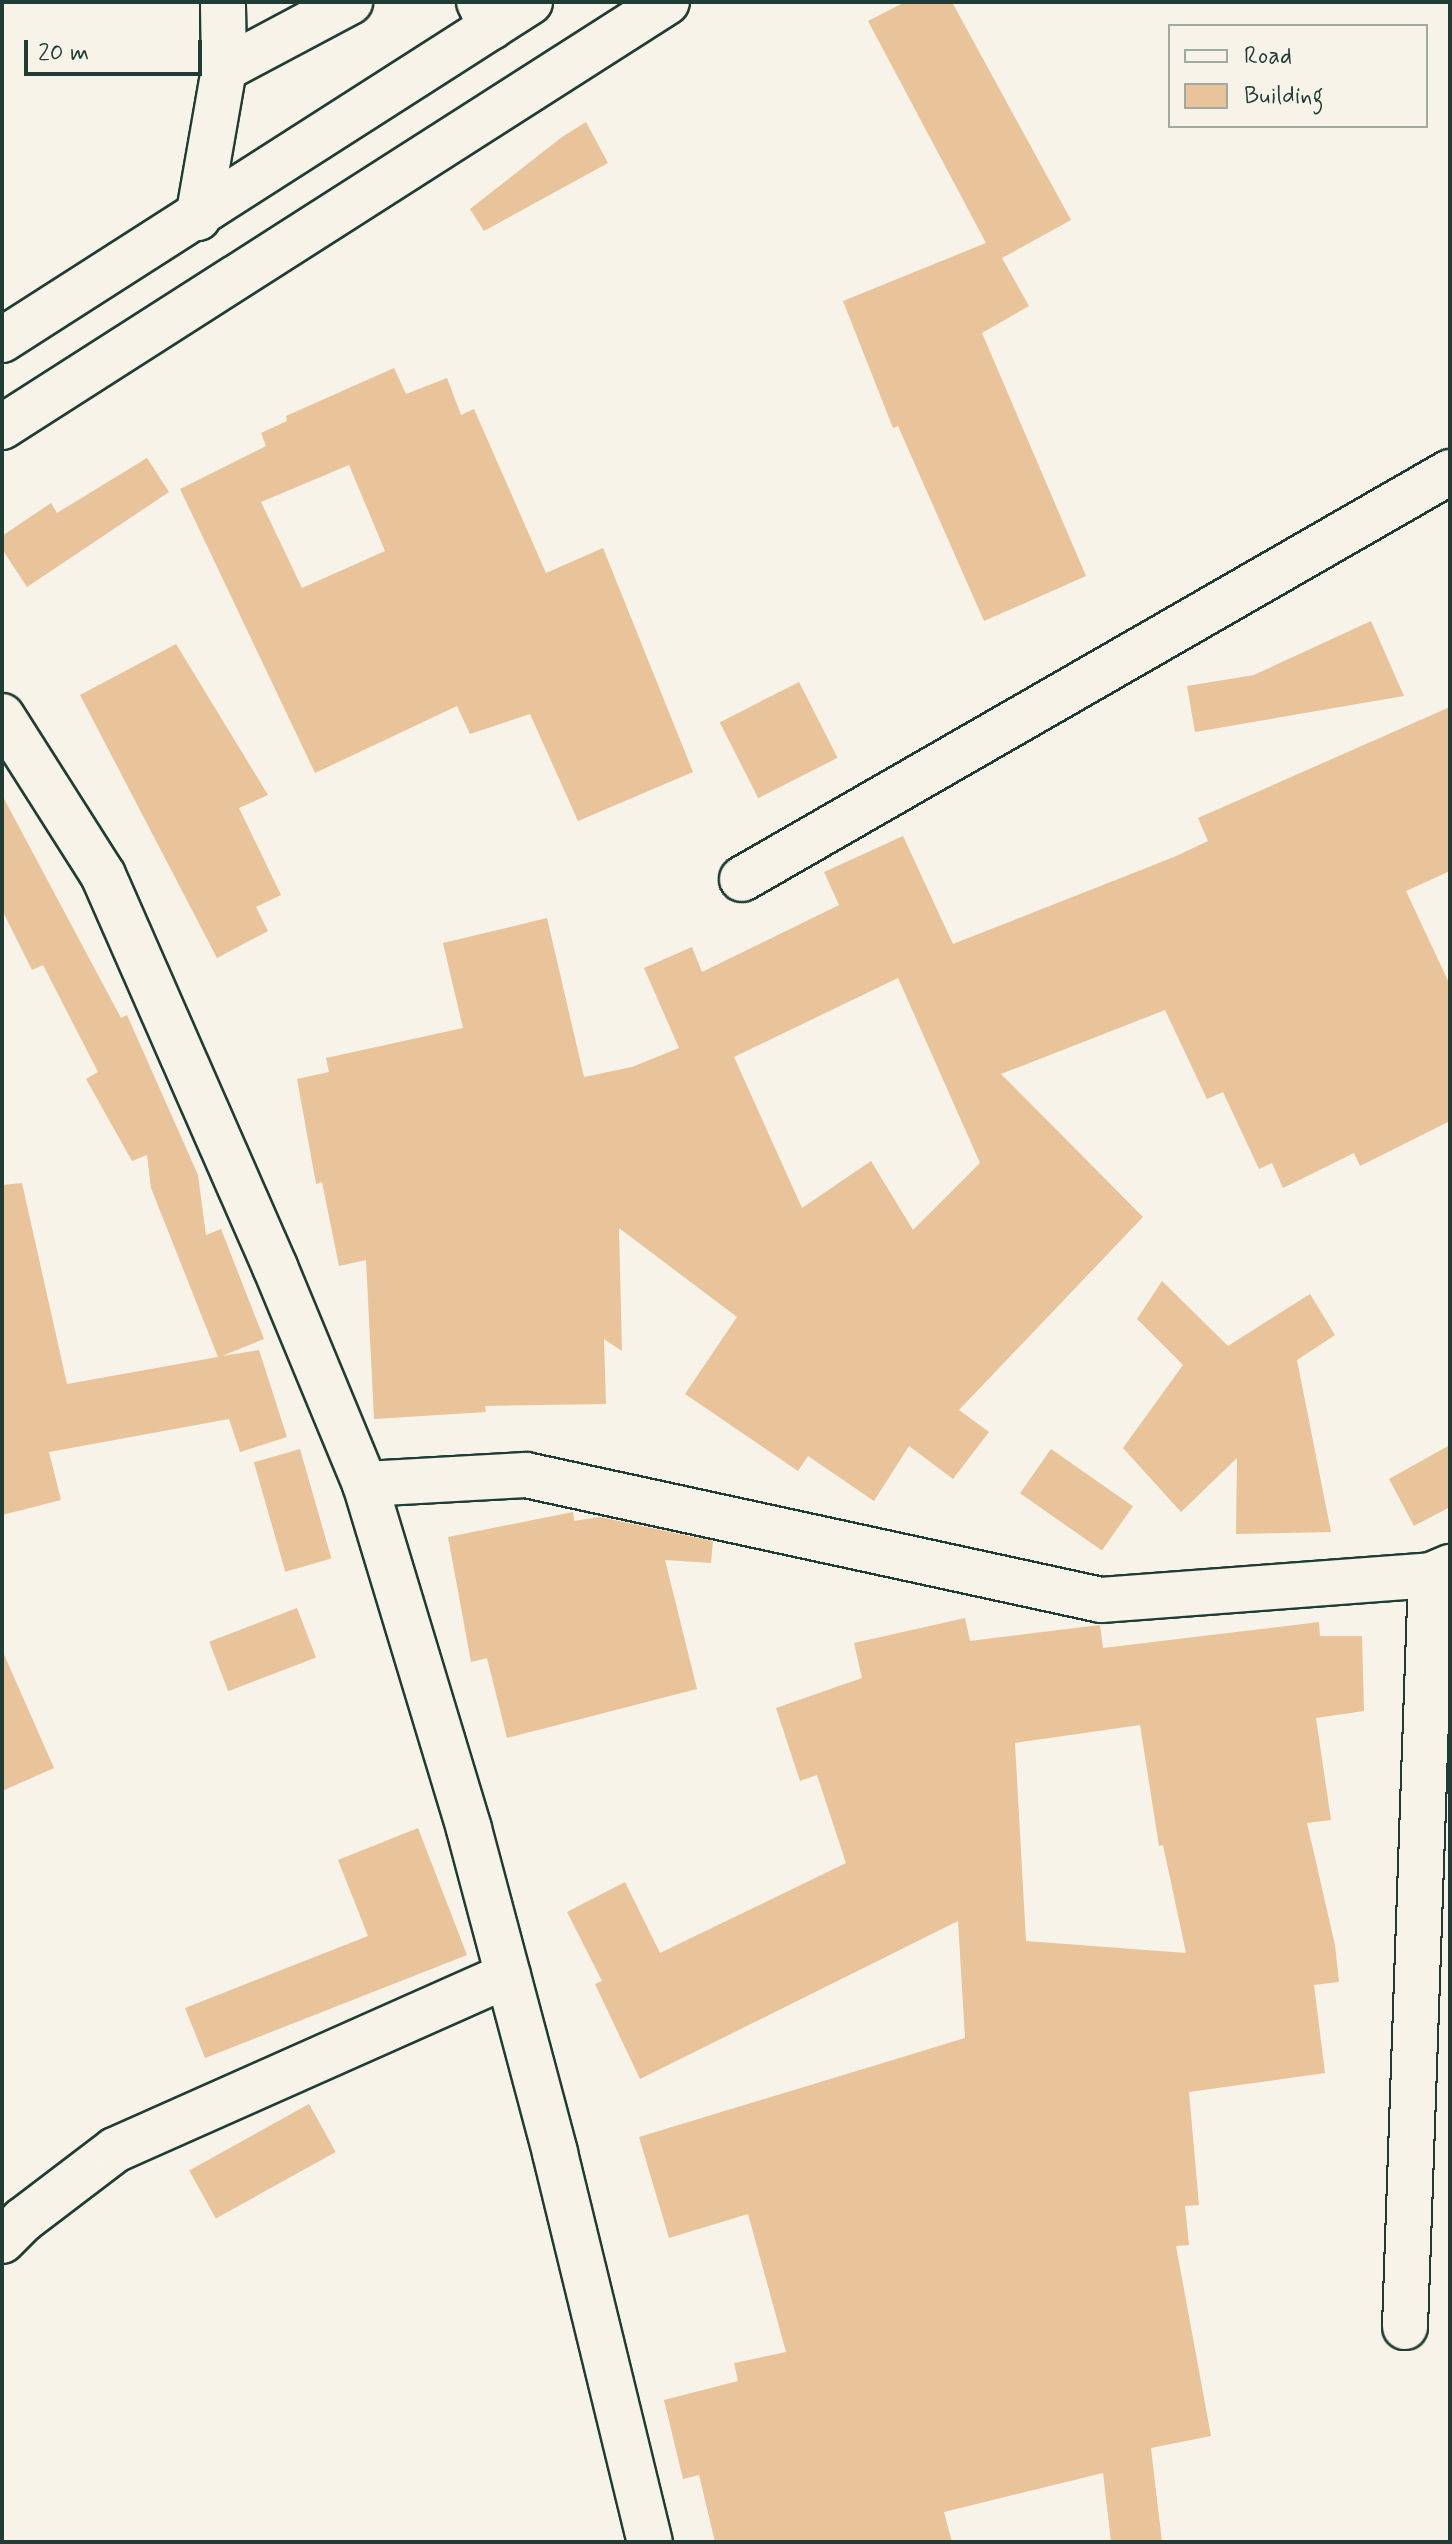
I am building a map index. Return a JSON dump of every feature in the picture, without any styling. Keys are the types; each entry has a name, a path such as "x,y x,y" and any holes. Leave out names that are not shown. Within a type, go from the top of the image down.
{"street":[{"path":"198,218 224,69 223,2"},
{"path":"224,69 350,2"},
{"path":"2,340 198,218 485,14 530,2"},
{"path":"2,427 667,2"},
{"path":"742,879 1450,472"},
{"path":"2,716 103,875 275,1267 365,1484 469,1829 508,1975 640,2538"},
{"path":"365,1484 526,1475 1101,1600 1441,1571 1405,2327"},
{"path":"2,2241 23,2220 115,2150 508,1975"}],"building":[{"path":"905,2 952,2 1071,220 1002,258 1029,306 982,333 1086,576 984,621 898,426 893,428 843,301 986,243 868,21"},
{"path":"586,122 608,163 484,231 470,209"},
{"path":"394,368 406,394 447,378 461,415 474,409 546,573 603,548 693,772 578,821 530,714 470,734 457,706 315,773 180,489 266,446 261,433 287,421 286,416","holes":["349,465 385,551 302,588 261,502"]},
{"path":"147,458 169,492 27,587 2,549 2,536 51,503 57,513"},
{"path":"1371,621 1404,696 1195,732 1187,686 1254,675"},
{"path":"176,644 268,795 239,808 281,895 256,907 268,931 217,958 80,695"},
{"path":"799,682 838,758 758,798 720,722"},
{"path":"1450,707 1450,871 1406,891 1450,985 1450,1121 1360,1166 1354,1153 1283,1188 1272,1163 1259,1169 1223,1092 1207,1099 1165,1010 1001,1074 1143,1217 959,1410 989,1432 953,1479 909,1446 874,1501 808,1456 798,1471 685,1394 737,1317 619,1228 622,1351 604,1339 606,1404 485,1406 486,1412 374,1419 366,1260 339,1266 322,1182 316,1184 297,1079 329,1072 326,1058 463,1028 443,943 547,918 584,1077 632,1067 679,1048 644,968 692,947 702,972 839,905 824,872 903,836 953,944 1208,841 1198,818","holes":["898,978 980,1163 913,1230 871,1161 802,1208 734,1057"]},
{"path":"2,795 121,1018 127,1015 198,1175 206,1235 221,1229 264,1339 222,1356 259,1350 287,1437 240,1452 229,1419 49,1452 61,1500 2,1515 2,1185 22,1183 67,1384 218,1357 151,1188 147,1155 132,1161 86,1079 98,1072 43,965 32,970 2,910"},
{"path":"1162,1281 1228,1346 1310,1294 1335,1335 1297,1360 1331,1532 1236,1534 1237,1458 1181,1512 1123,1448 1183,1365 1137,1319"},
{"path":"1450,1445 1450,1507 1414,1526 1389,1479"},
{"path":"300,1449 331,1559 285,1572 254,1462"},
{"path":"1051,1449 1133,1506 1102,1551 1020,1493"},
{"path":"573,1512 574,1521 600,1517 713,1541 711,1563 665,1560 697,1689 507,1738 487,1658 471,1662 448,1537"},
{"path":"297,1608 316,1657 228,1691 209,1642"},
{"path":"965,1618 970,1641 1100,1625 1103,1648 1319,1622 1320,1636 1362,1636 1364,1711 1316,1718 1331,1820 1307,1823 1335,1945 1339,1982 1314,1985 1325,2073 1189,2092 1199,2205 1185,2206 1189,2245 1176,2246 1211,2436 1151,2448 1162,2542 1111,2542 1103,2473 944,2512 952,2542 715,2542 699,2475 683,2479 664,2400 738,2381 734,2363 786,2352 748,2214 669,2238 639,2137 965,2038 958,1921 640,2079 595,1984 602,1981 567,1912 625,1882 660,1953 846,1863 817,1775 800,1781 776,1708 862,1678 854,1643","holes":["1140,1725 1159,1846 1163,1845 1186,1953 1026,1941 1015,1743"]},
{"path":"2,1650 54,1768 2,1791"},
{"path":"418,1828 467,1955 205,2058 185,2008 368,1936 338,1860"},
{"path":"309,2104 336,2152 216,2219 189,2170"}]}
